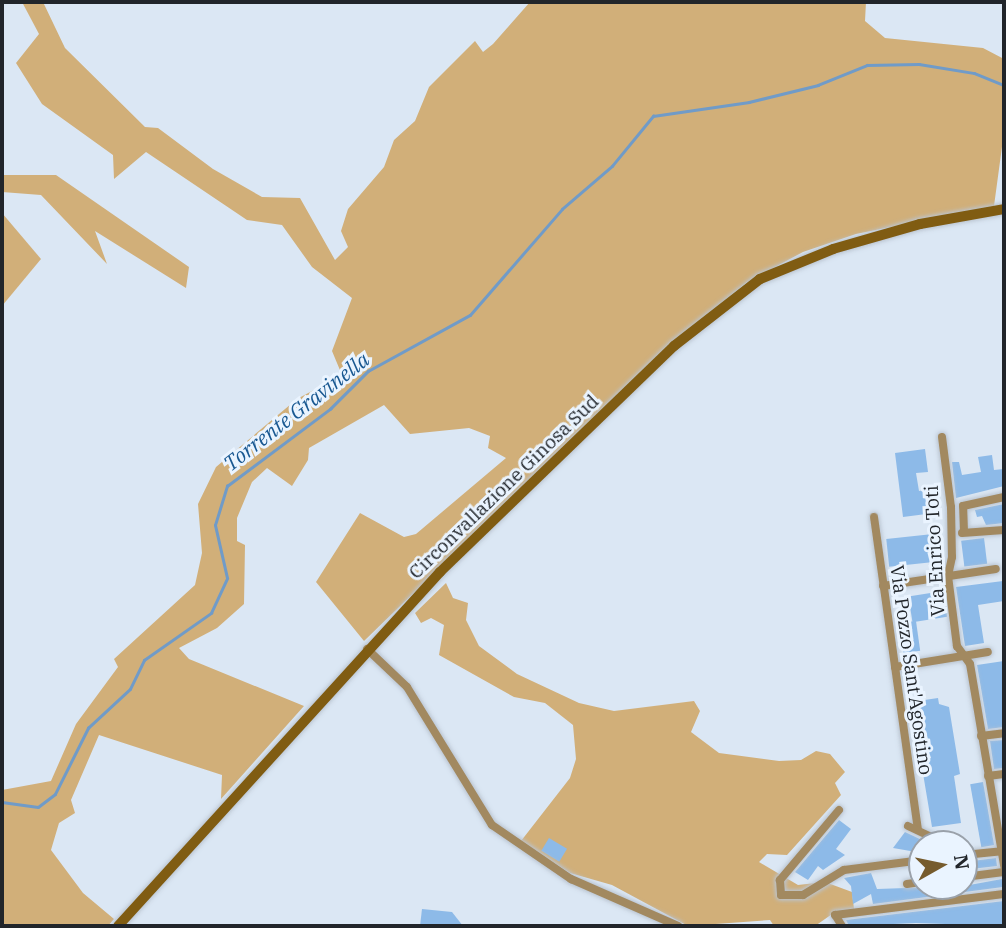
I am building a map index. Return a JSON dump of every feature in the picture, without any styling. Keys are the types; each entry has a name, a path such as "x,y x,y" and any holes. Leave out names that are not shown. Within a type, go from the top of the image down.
{"main road":[{"name":"Circonvallazione Ginosa Sud","path":"118,926 367,649 440,572 674,346 760,279 833,249 920,224 1004,209"}],"street":[{"name":"Via Enrico Toti","path":"942,438 951,535 948,576 957,646 970,664 1004,866"},
{"path":"964,533 963,506 1004,497"},
{"name":"Via Pozzo Sant'Agostino","path":"874,517 918,829"},
{"path":"951,535 1004,530"},
{"path":"883,586 996,569"},
{"path":"367,649 407,687 492,825 571,879 678,926"},
{"path":"895,667 988,652"},
{"path":"981,736 1004,733"},
{"path":"988,776 1004,774"},
{"path":"994,808 1004,807"},
{"path":"839,810 780,880 781,895 803,895 844,870 908,862"},
{"path":"908,826 918,829"},
{"path":"978,853 1003,852"},
{"path":"978,875 1004,872"},
{"path":"842,926 835,915 1004,894"}],"shaded area":[{"path":"22,2 43,2 65,48 145,127 158,128 213,169 262,197 300,198 335,260 348,247 341,231 348,209 384,167 394,140 415,121 429,87 475,41 483,52 493,44 530,2 866,2 865,21 885,38 983,48 1004,59 1004,132 994,206 856,234 803,252 747,282 670,345 364,641 316,582 360,513 404,537 416,534 506,458 488,448 490,436 469,428 410,434 384,405 309,448 308,460 292,486 267,468 252,482 237,518 237,541 245,545 244,604 217,628 179,648 189,659 304,706 221,799 222,775 99,735 71,800 75,813 59,823 51,850 83,893 114,919 108,926 2,926 2,790 51,781 76,724 118,667 114,659 195,585 202,553 198,504 216,467 297,399 342,375 332,351 352,298 312,267 282,225 247,220 146,152 114,179 113,155 42,104 16,63 39,34"},
{"path":"2,175 56,175 189,267 186,288 95,231 107,264 41,195 2,192"},
{"path":"2,213 41,259 2,306"},
{"path":"446,583 453,598 468,603 466,620 479,646 517,674 579,703 614,711 694,701 700,711 691,732 719,753 779,761 801,760 816,751 830,754 845,772 835,783 841,795 787,855 767,854 759,862 798,885 825,882 852,892 854,909 835,912 815,926 774,926 770,920 688,926 612,885 570,873 521,841 570,778 576,759 573,725 545,703 514,697 439,655 444,625 431,618 421,623 415,613"}],"building":[{"path":"925,449 928,472 916,473 919,491 931,489 934,513 903,517 895,453"},
{"path":"992,455 994,470 1004,469 1004,486 956,498 952,462 959,462 962,475 981,472 978,457"},
{"path":"1004,504 1004,523 986,525 982,516 977,517 975,510"},
{"path":"933,534 936,562 889,567 886,539"},
{"path":"984,538 987,564 964,567 961,541"},
{"path":"1003,581 1004,601 978,605 984,643 965,646 956,587"},
{"path":"943,591 947,617 912,622 908,596"},
{"path":"916,621 920,651 903,653 899,623"},
{"path":"1004,661 1004,727 988,729 977,665"},
{"path":"938,698 939,704 949,707 960,774 954,776 961,823 932,827 911,702"},
{"path":"1004,740 1004,768 994,769 990,741"},
{"path":"983,782 994,845 981,847 970,784"},
{"path":"839,820 851,829 836,849 845,855 823,870 818,866 808,880 795,872"},
{"path":"905,832 908,833 908,851 893,848"},
{"path":"549,838 567,849 559,862 541,851"},
{"path":"996,858 997,866 978,868 978,860"},
{"path":"871,873 877,889 908,888 908,899 873,904 871,894 853,904 851,886 844,878"},
{"path":"1002,879 1003,887 978,890 978,883"},
{"path":"1004,901 1004,926 916,923 849,926 846,920"},
{"path":"422,909 452,912 463,926 420,926"}],"waterway":[{"name":"Torrente Gravinella","path":"2,802 38,807 55,794 88,728 130,689 144,660 211,613 227,578 215,525 227,486 330,409 368,371 470,315 562,209 612,166 653,116 749,102 818,85 867,65 919,64 974,73 1004,85"}]}
